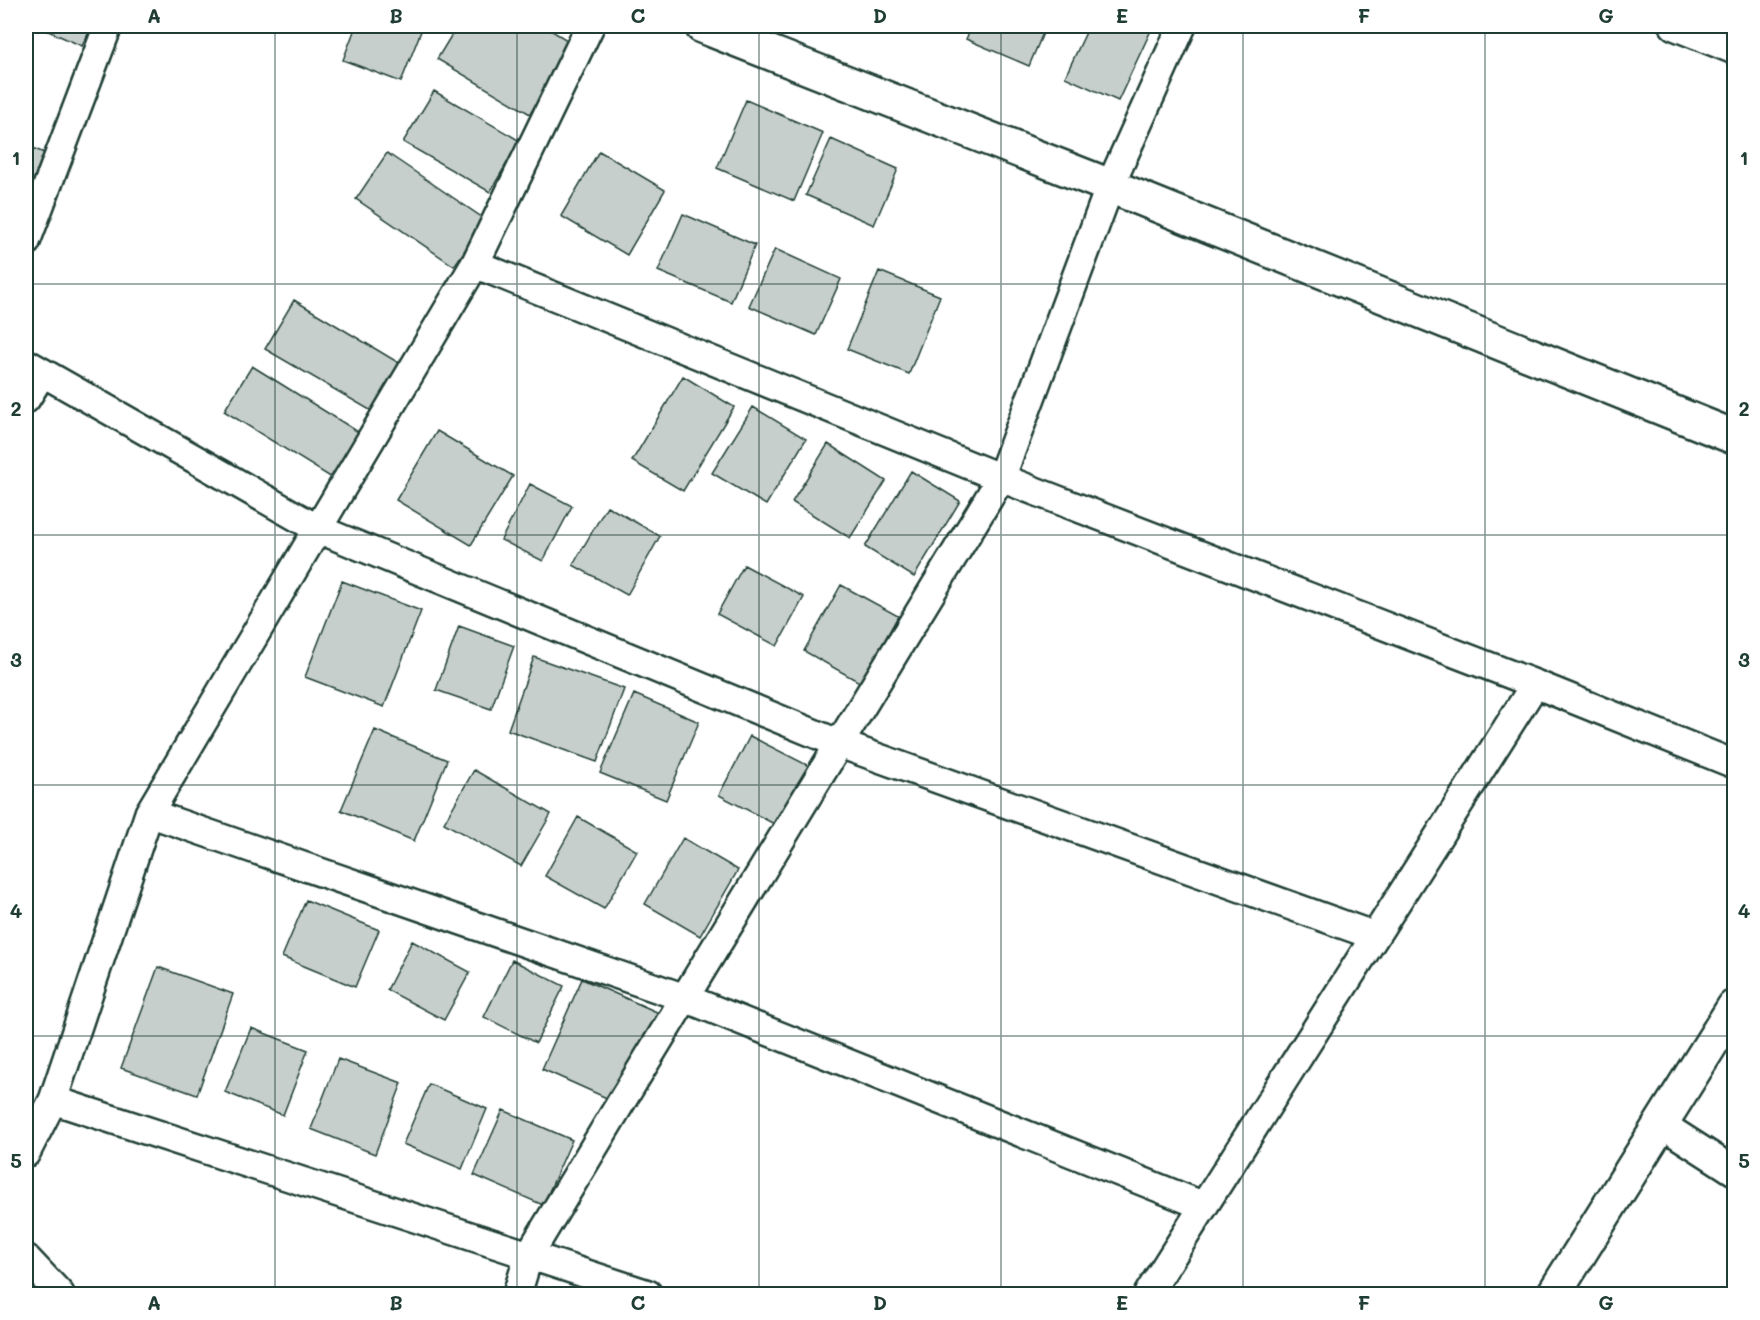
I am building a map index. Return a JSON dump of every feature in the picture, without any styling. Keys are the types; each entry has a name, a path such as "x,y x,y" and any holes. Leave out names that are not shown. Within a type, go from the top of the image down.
{"street":[{"path":"26,242 108,26"},
{"path":"26,1153 53,1100 149,813 475,264 590,26"},
{"path":"702,26 1110,186 1734,437"},
{"path":"517,1294 529,1255 1001,478 1110,186 1182,26"},
{"path":"1674,26 1734,50"},
{"path":"475,264 1001,478 1535,684 1734,764"},
{"path":"26,399 34,368 318,529 840,744 1375,936"},
{"path":"1148,1294 1535,684"},
{"path":"149,813 685,998 1204,1206"},
{"path":"1554,1294 1734,1007"},
{"path":"53,1100 648,1294"},
{"path":"1661,1124 1734,1171"},
{"path":"26,1258 60,1294"}],"building":[{"path":"37,26 92,26 82,46"},
{"path":"356,26 423,26 401,82 343,60"},
{"path":"457,26 544,26 572,43 530,114 437,59"},
{"path":"972,26 1046,26 1029,66 966,39"},
{"path":"1089,26 1153,26 1118,101 1065,77"},
{"path":"434,91 520,141 490,192 403,142"},
{"path":"746,100 823,133 794,201 717,168"},
{"path":"831,139 898,169 874,225 806,195"},
{"path":"26,145 44,153 26,199"},
{"path":"599,151 665,190 627,255 561,216"},
{"path":"387,153 486,220 454,266 356,199"},
{"path":"683,214 755,245 731,302 658,271"},
{"path":"775,249 841,279 816,335 749,306"},
{"path":"879,271 940,296 909,374 847,349"},
{"path":"294,300 404,366 375,413 265,349"},
{"path":"252,366 360,433 332,478 224,411"},
{"path":"683,376 734,407 683,491 632,461"},
{"path":"753,407 806,439 766,505 712,473"},
{"path":"437,431 513,476 471,545 396,500"},
{"path":"828,444 886,481 850,538 792,502"},
{"path":"911,471 960,501 914,577 865,547"},
{"path":"530,484 572,506 543,561 501,540"},
{"path":"607,506 660,536 627,595 573,565"},
{"path":"744,565 804,597 777,646 717,614"},
{"path":"342,581 421,611 384,707 305,677"},
{"path":"841,585 898,616 861,683 804,651"},
{"path":"459,626 514,646 491,709 436,690"},
{"path":"534,657 624,689 597,762 508,730"},
{"path":"634,694 699,722 666,800 600,773"},
{"path":"375,730 447,760 414,841 341,810"},
{"path":"750,736 809,766 778,826 719,795"},
{"path":"474,770 551,814 521,866 444,823"},
{"path":"578,817 637,851 604,909 545,876"},
{"path":"683,838 738,870 700,936 645,904"},
{"path":"306,900 379,930 355,987 282,957"},
{"path":"412,941 470,972 444,1020 387,990"},
{"path":"512,960 564,986 536,1043 484,1017"},
{"path":"158,967 233,994 197,1095 121,1068"},
{"path":"582,979 659,1013 620,1104 542,1069"},
{"path":"251,1028 308,1050 283,1115 225,1092"},
{"path":"338,1059 402,1083 375,1154 311,1129"},
{"path":"429,1084 487,1109 462,1169 403,1144"},
{"path":"503,1110 572,1140 543,1205 474,1175"}]}
